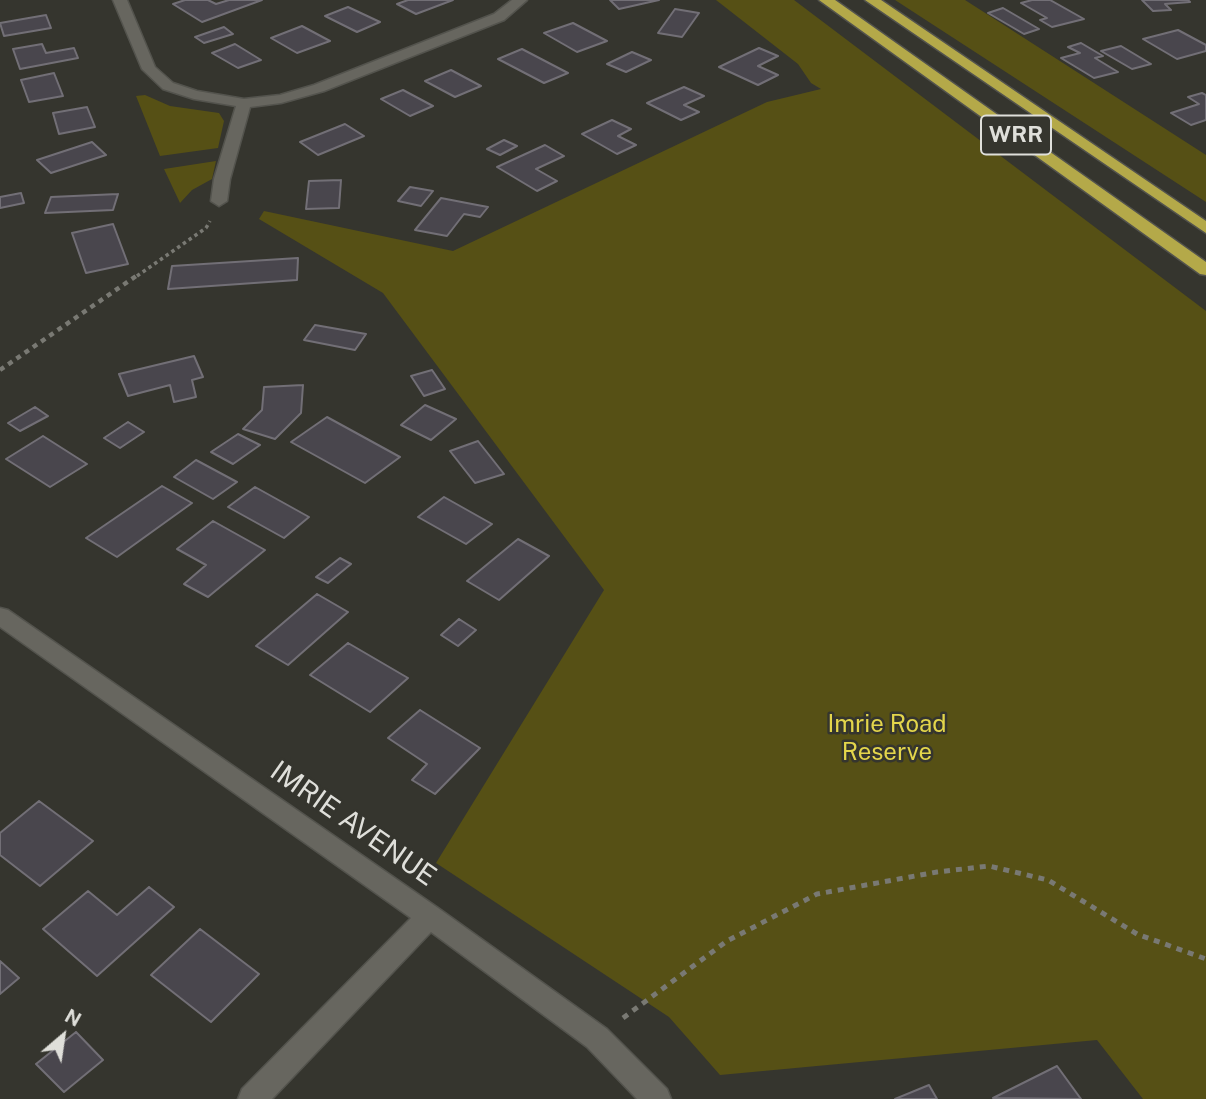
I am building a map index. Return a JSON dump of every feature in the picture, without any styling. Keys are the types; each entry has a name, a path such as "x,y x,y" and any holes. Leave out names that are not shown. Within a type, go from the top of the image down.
{"highway":[{"name":"WRR","path":"827,0 1206,270"},
{"name":"WRR","path":"872,0 1206,226"}],"street":[{"path":"120,0 149,69 168,86 194,95 244,103 281,99 319,88 499,17 520,0"},
{"path":"219,201 222,179 244,103"},
{"name":"IMRIE AVENUE","path":"0,616 429,916 597,1038 657,1099"},
{"path":"252,1099 429,916"}],"path":[{"path":"0,370 206,228 219,201"},
{"path":"597,1038 727,942 817,894 937,872 989,866 1048,880 1137,934 1206,959"}],"green space":[{"name":"Imrie Road Reserve","path":"716,0 794,0 1206,311 1206,1099 1143,1099 1097,1040 720,1075 669,1017 436,863 604,590 383,293 259,219 264,211 453,251 767,102 821,89 811,83 798,64"},
{"path":"895,0 965,0 1206,155 1206,202"},
{"path":"145,95 170,106 219,113 224,121 218,148 160,156 136,96"},
{"path":"216,161 212,179 192,190 180,203 164,169"}],"building":[{"path":"185,0 208,0 216,4 229,0 262,0 202,22 173,4"},
{"path":"408,0 453,0 416,14 397,4"},
{"path":"610,0 659,0 619,9"},
{"path":"1050,0 1084,19 1052,27 1040,20 1047,18 1021,3"},
{"path":"1142,0 1190,2 1165,4 1171,10 1153,11"},
{"path":"348,7 380,22 357,32 325,16"},
{"path":"1003,8 1039,29 1024,34 988,13"},
{"path":"675,9 699,13 682,37 658,33"},
{"path":"46,15 51,28 4,36 0,23"},
{"path":"573,23 607,41 577,52 544,33"},
{"path":"302,26 330,41 297,53 271,38"},
{"path":"224,27 233,34 204,43 195,37"},
{"path":"1178,30 1206,45 1206,51 1177,59 1143,39"},
{"path":"1081,43 1103,56 1095,58 1118,72 1094,78 1061,58 1080,53 1068,47"},
{"path":"42,44 46,53 74,48 78,58 20,69 13,49"},
{"path":"235,44 261,60 238,68 212,53"},
{"path":"1121,46 1151,64 1132,69 1101,51"},
{"path":"759,48 778,56 758,66 778,75 758,85 719,67"},
{"path":"522,49 568,73 544,83 498,59"},
{"path":"632,52 651,60 626,72 607,64"},
{"path":"451,70 481,86 455,97 425,81"},
{"path":"54,73 63,96 29,102 21,80"},
{"path":"684,87 704,96 684,105 699,112 681,120 647,103"},
{"path":"403,90 433,106 410,116 381,99"},
{"path":"1202,93 1206,95 1206,120 1191,125 1171,113 1199,104 1188,97"},
{"path":"87,107 95,127 59,134 53,113"},
{"path":"612,120 631,129 618,136 636,145 617,154 582,134"},
{"path":"345,124 364,136 318,155 300,142"},
{"path":"504,140 517,146 500,155 487,149"},
{"path":"92,142 106,155 51,173 37,160"},
{"path":"545,145 564,156 536,169 557,181 537,191 497,167"},
{"path":"341,180 339,208 306,209 309,181"},
{"path":"410,187 433,191 421,206 398,201"},
{"path":"21,193 24,203 0,208 0,197"},
{"path":"118,194 113,210 45,213 51,197"},
{"path":"441,198 488,207 480,217 464,214 447,236 415,230"},
{"path":"113,224 128,264 86,273 72,233"},
{"path":"298,258 297,280 168,289 172,266"},
{"path":"315,325 366,334 355,350 304,340"},
{"path":"194,356 203,377 192,380 196,397 174,402 170,385 128,396 119,374"},
{"path":"432,370 445,389 424,396 411,376"},
{"path":"303,385 301,413 275,439 243,429 262,410 264,387"},
{"path":"425,405 456,419 431,440 401,425"},
{"path":"35,407 48,416 20,431 8,423"},
{"path":"327,417 400,457 365,483 291,442"},
{"path":"128,422 144,432 120,448 104,438"},
{"path":"238,434 260,445 233,464 211,452"},
{"path":"43,436 87,464 50,487 6,459"},
{"path":"478,441 504,474 475,483 450,451"},
{"path":"196,460 237,482 213,499 174,477"},
{"path":"162,486 192,503 117,557 86,538"},
{"path":"255,487 309,517 284,538 228,507"},
{"path":"444,497 492,524 466,544 418,517"},
{"path":"213,521 265,550 208,597 184,584 206,565 177,549"},
{"path":"518,539 549,556 499,600 467,581"},
{"path":"340,558 351,564 328,583 316,577"},
{"path":"317,594 348,612 288,665 256,646"},
{"path":"459,619 476,630 458,646 441,635"},
{"path":"348,643 408,678 370,712 310,675"},
{"path":"420,710 480,748 435,794 412,780 427,764 388,738"},
{"path":"39,801 93,841 40,886 0,855 0,833"},
{"path":"149,887 174,907 97,976 43,929 88,891 117,915"},
{"path":"200,929 259,974 211,1022 151,975"},
{"path":"0,961 19,978 0,994"},
{"path":"76,1032 103,1060 64,1092 36,1064"},
{"path":"1057,1066 1081,1099 993,1098"},
{"path":"929,1085 937,1099 895,1099"}]}
